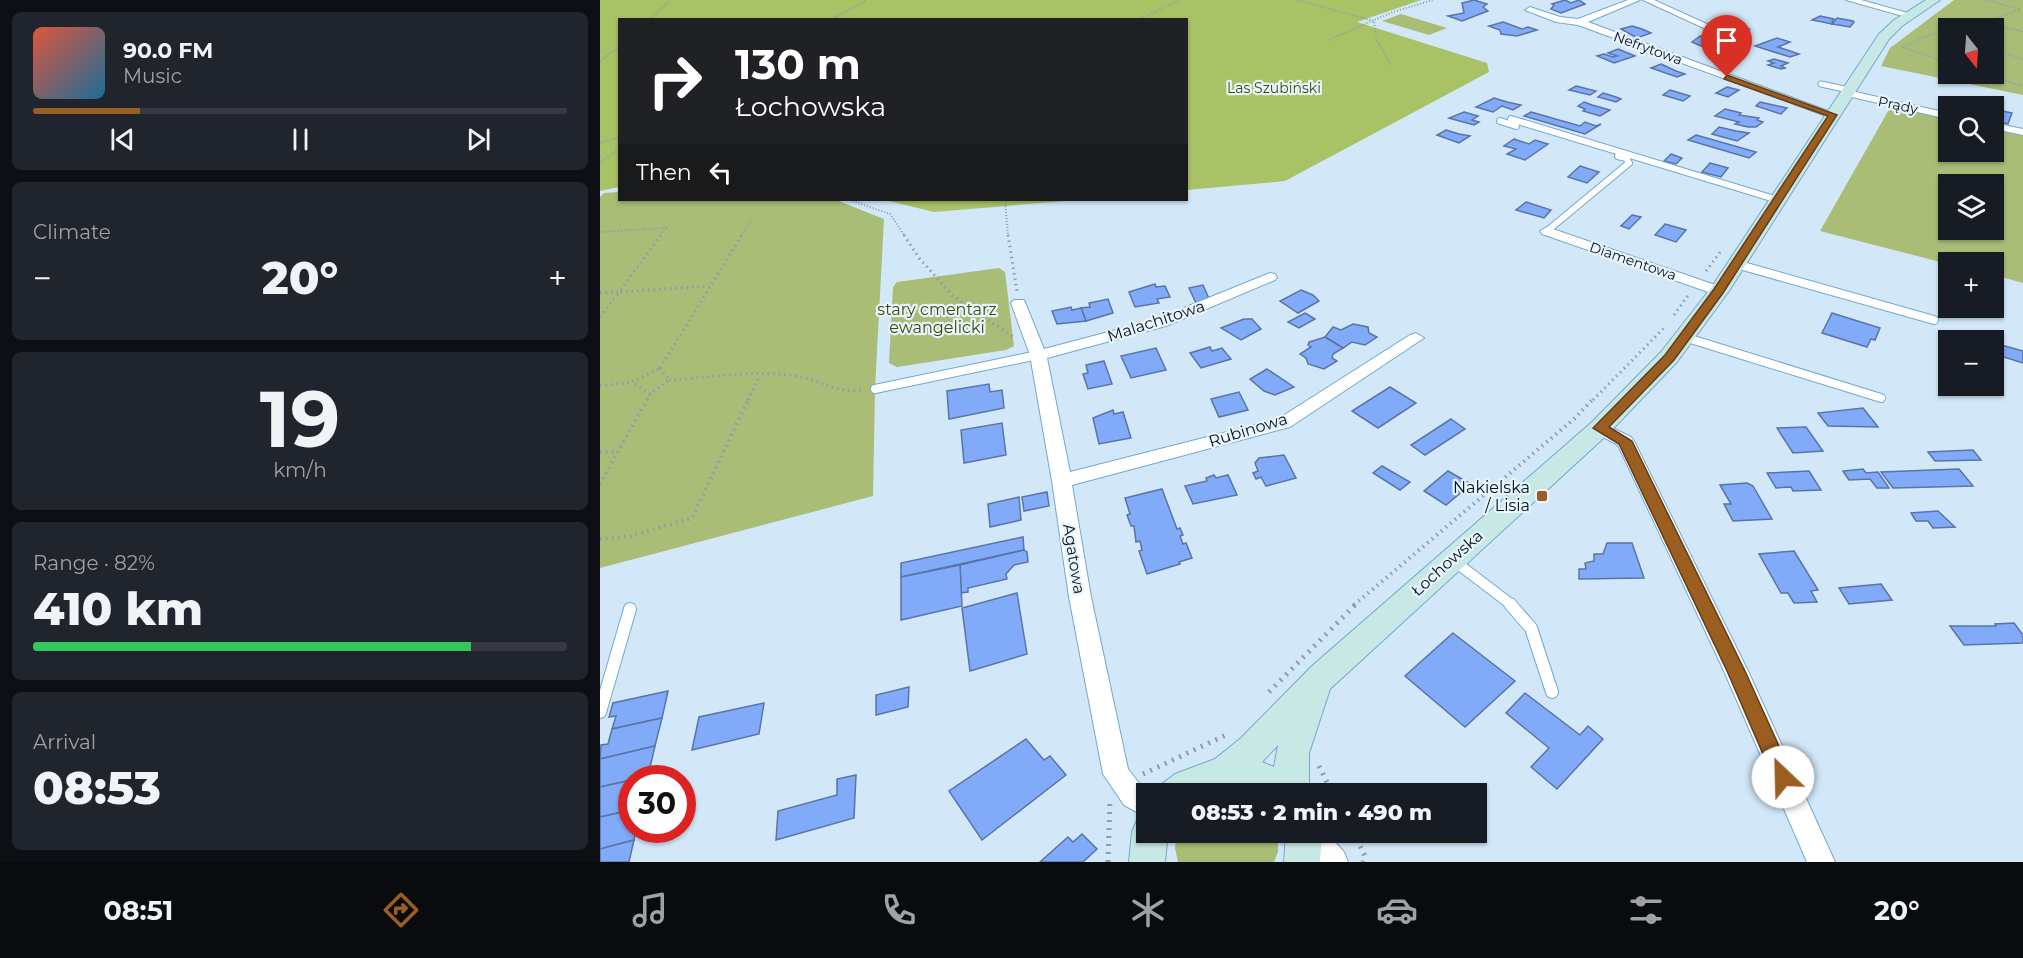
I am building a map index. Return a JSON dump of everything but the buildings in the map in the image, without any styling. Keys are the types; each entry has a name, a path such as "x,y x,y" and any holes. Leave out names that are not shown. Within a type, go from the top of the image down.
{"main road":[{"name":"Łochowska","path":"1224,772 1252,749 1323,675 1600,428 1669,357 1719,291 1884,37 1934,0"},
{"name":"Łochowska","path":"1291,783 1290,764 1293,748 1323,675"},
{"path":"1193,783 1205,776 1224,772 1245,773 1265,779 1270,783"},
{"path":"1147,862 1149,843"},
{"path":"1302,862 1303,843"}],"street":[{"path":"1579,22 1636,0"},
{"path":"1647,0 1735,39"},
{"path":"1850,0 1911,15"},
{"name":"Nefrytowa","path":"1530,10 1559,20 1579,22 1833,115"},
{"name":"Prądy","path":"1848,92 1938,114"},
{"path":"2004,128 2023,132"},
{"name":"Diamentowa","path":"1547,231 1719,291"},
{"name":"Malachitowa","path":"1038,355 1160,323 1270,277"},
{"name":"Agatowa","path":"1019,303 1038,355 1062,481 1080,597 1112,759 1116,774 1136,798"},
{"name":"Rubinowa","path":"1062,481 1284,423 1416,339"},
{"path":"1600,428 1625,441 1736,671 1821,862"},
{"path":"1318,843 1334,862"}],"lane":[{"path":"1821,84 1848,92"},
{"path":"1511,118 1778,200"},
{"path":"1500,121 1626,158 1629,163 1547,231"},
{"path":"1736,264 1934,320"},
{"path":"1684,338 1881,398"},
{"path":"875,388 1038,355"},
{"path":"1452,559 1517,609 1531,628 1552,692"},
{"path":"600,712 630,609"}],"path":[{"path":"651,18 671,0"},
{"path":"834,18 867,0"},
{"path":"1142,18 1179,0"},
{"path":"1297,0 1374,21"},
{"path":"1328,40 1433,0"},
{"path":"1986,0 2022,9"},
{"path":"2022,9 1986,21 2023,32"},
{"path":"1374,21 1376,39 1391,64"},
{"path":"1938,34 1934,33 1903,47 1938,59"},
{"path":"600,62 618,47"},
{"path":"2004,54 2023,59"},
{"path":"2004,80 2023,86"},
{"path":"600,143 618,138"},
{"path":"600,162 618,153"},
{"path":"853,201 890,214 919,258 952,295 1038,355"},
{"path":"1005,201 1009,249 1019,303"},
{"path":"600,386 632,382 660,368 751,220"},
{"path":"600,232 666,228 600,317"},
{"path":"1268,693 1299,658 1325,636 1346,613 1574,418 1669,323 1727,242"},
{"path":"600,293 709,286"},
{"path":"660,368 669,380"},
{"path":"600,484 650,394 669,380 760,375 795,376 844,392 875,388"},
{"path":"600,539 631,536 693,518 760,375"},
{"path":"632,382 650,394"},
{"path":"600,452 618,451"},
{"path":"1108,862 1110,839 1108,803 1123,783 1230,733"},
{"path":"1358,843 1365,856 1363,862"}],"green space":[{"name":"Las Szubiński","path":"600,0 1421,0 1357,22 1487,63 1489,72 1285,181 1188,190 1188,18 618,18 618,187 600,191"},
{"path":"1954,0 2023,0 2023,95 1969,84 2004,84 2004,18 1938,18 1938,78 1881,66 1890,48"},
{"path":"1401,14 1447,28 1429,35 1382,21"},
{"path":"1891,106 1938,117 1938,162 2004,162 2004,131 2023,136 2023,283 2004,278 2004,252 1938,252 1938,261 1820,231"},
{"path":"618,192 618,201 839,201 884,219 875,389 873,496 600,568 600,197 604,193"},
{"path":"889,201 1064,201 934,212"},
{"name":"stary cmentarz ewangelicki","path":"999,268 1005,272 1014,346 1006,350 897,367 889,363 893,287 897,282"},
{"path":"1176,843 1278,843 1278,852 1274,862 1178,862"}],"place":[{"name":"Nakielska / Lisia","path":"1542,496"}],"route":[{"path":"1727,77 1833,115 1719,291 1669,357 1600,428 1625,441 1736,671 1783,777"}]}
